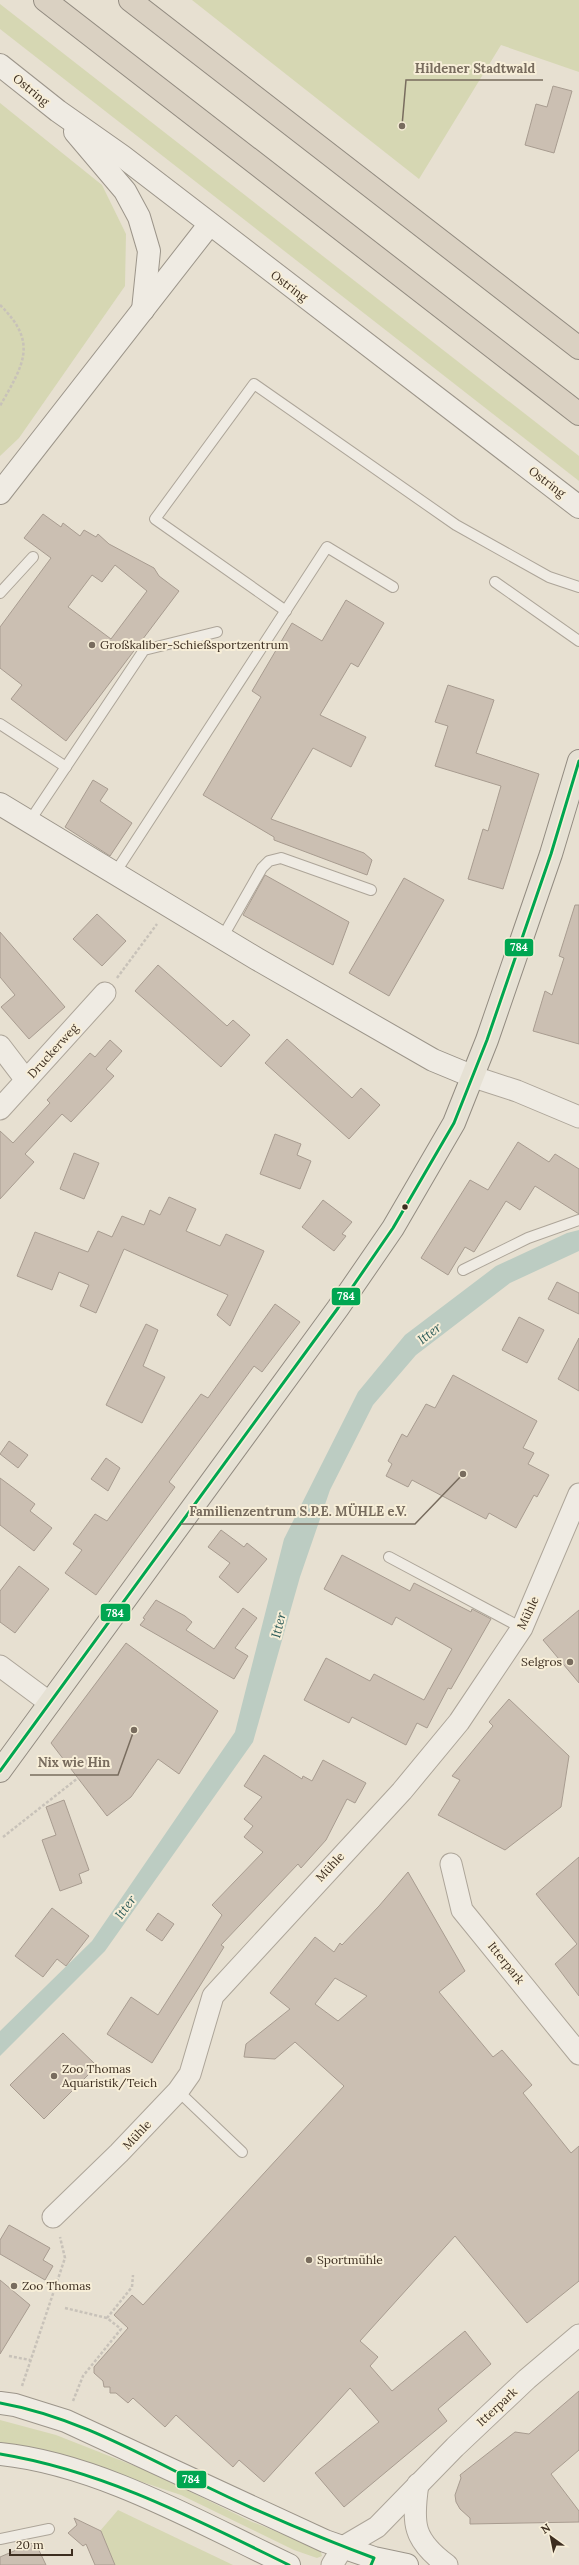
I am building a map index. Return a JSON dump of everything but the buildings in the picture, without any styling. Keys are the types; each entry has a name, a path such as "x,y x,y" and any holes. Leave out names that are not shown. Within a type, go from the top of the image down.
{"highway":[{"path":"45,0 579,414"},
{"path":"130,0 579,348"}],"main road":[{"name":"Ostring","path":"0,65 58,111 122,156 209,225 579,507"},
{"path":"58,111 125,191 139,217 149,251 143,310"},
{"path":"0,493 209,225"},
{"path":"0,1771 338,1308 384,1240 454,1123 474,1077 551,854 579,761"},
{"path":"0,804 169,907 433,1060 474,1077"},
{"path":"0,2402 15,2405 66,2421 281,2522 337,2556 407,2565"},
{"path":"0,2454 69,2469 155,2500 289,2565"}],"street":[{"name":"Druckerweg","path":"0,1109 105,993"},
{"path":"0,1046 26,1080"},
{"path":"474,1077 517,1091 579,1117"},
{"name":"Mühle","path":"54,2216 119,2153 178,2091 190,2074 213,1996 407,1785 459,1722 522,1628 579,1494"},
{"path":"0,1666 50,1703"},
{"name":"Itterpark","path":"452,1864 462,1910 579,2054"},
{"name":"Itterpark","path":"337,2556 377,2527 418,2484 527,2379 579,2335"},
{"path":"418,2484 414,2513 420,2537 428,2551 447,2565"},
{"path":"373,2561 377,2527"}],"lane":[{"path":"286,611 155,519 254,384 456,524 549,577 579,587"},
{"path":"115,873 327,547 393,586"},
{"path":"0,593 33,557"},
{"path":"495,582 579,641"},
{"path":"29,822 144,650 217,632"},
{"path":"0,724 66,767"},
{"path":"222,938 262,868 274,859 281,858 371,890"},
{"path":"463,1270 528,1238 579,1220"},
{"path":"389,1557 522,1628"},
{"path":"178,2091 242,2152"},
{"path":"0,2539 49,2529"}],"path":[{"path":"0,305 14,319 26,345 18,374 0,406"},
{"path":"105,993 147,940 169,907"},
{"path":"3,1837 78,1778"},
{"path":"22,2385 65,2258 54,2216"},
{"path":"107,2318 132,2287 133,2275"},
{"path":"65,2308 107,2318 124,2332"},
{"path":"73,2402 83,2376 121,2330"},
{"path":"9,2356 30,2360"}],"green space":[{"path":"192,0 579,0 579,72 501,45 419,179"},
{"path":"0,4 579,456 579,481 0,29"},
{"path":"0,103 102,185 126,234 125,286 19,438 0,456"},
{"path":"0,2420 56,2435 150,2472 250,2521 320,2549 322,2556 317,2558 294,2550 181,2495 52,2452 0,2442"},
{"path":"118,2510 233,2565 115,2565 100,2531"}],"water":[{"name":"Itter","path":"579,1230 579,1251 510,1283 416,1355 373,1405 330,1490 300,1577 253,1742 105,1951 0,2056 0,2031 92,1941 235,1732 284,1539 358,1392 405,1335 496,1266 567,1233"}],"transit line":[{"name":"784","path":"0,1771 338,1308 393,1228 454,1123 487,1040 551,854 579,761"},
{"name":"784","path":"0,2403 53,2417 104,2436 265,2514 374,2558 371,2565"},
{"name":"784","path":"0,2454 76,2472 112,2484 184,2514 289,2565"}],"place":[{"name":"Hildener Stadtwald","path":"402,126"},
{"name":"Großkaliber-Schießsportzentrum","path":"92,645"},
{"name":"Familienzentrum S.P.E. MÜHLE e.V.","path":"463,1474"},
{"name":"Selgros","path":"570,1662"},
{"name":"Nix wie Hin","path":"134,1730"},
{"name":"Zoo Thomas Aquaristik/Teich","path":"54,2076"},
{"name":"Sportmühle","path":"309,2260"},
{"name":"Zoo Thomas","path":"14,2286"}]}
